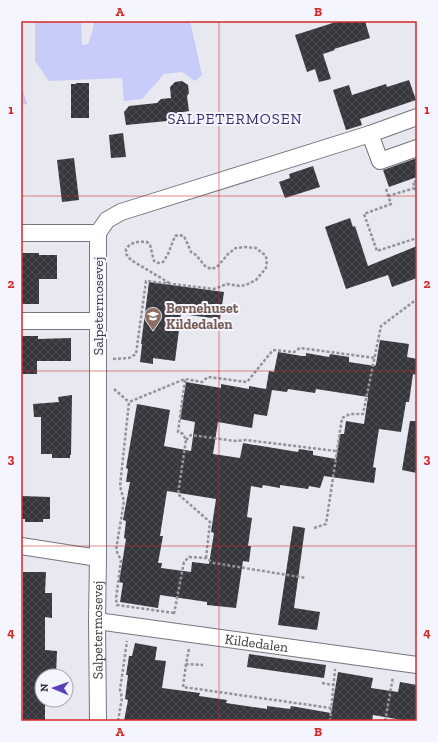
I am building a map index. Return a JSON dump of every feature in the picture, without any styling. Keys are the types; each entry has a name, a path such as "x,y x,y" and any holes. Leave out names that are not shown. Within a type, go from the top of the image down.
{"street":[{"path":"21,233 98,233 107,220 121,212 370,134 417,117"},
{"path":"370,134 380,161 417,148"},
{"name":"Salpetermosevej","path":"98,233 98,721"},
{"path":"21,321 98,321"},
{"path":"21,546 98,558"},
{"name":"Kildedalen","path":"97,621 417,665"}],"path":[{"path":"417,181 413,182 417,194"},
{"path":"388,196 415,188"},
{"path":"386,189 390,204 364,214 377,252 417,238"},
{"path":"113,359 129,358 136,354 146,281 171,284 214,289 226,284 246,285 256,280 266,268 267,260 265,255 256,248 236,248 229,253 217,267 211,269 205,266 196,255 191,252 184,236 179,235 175,236 163,262 158,263 154,261 150,245 147,242 141,241 130,244 126,248 126,254 131,260 171,284"},
{"path":"314,528 326,524 342,418 350,414 363,414 381,326 417,299"},
{"path":"129,402 185,379 202,382 208,377 248,382 273,350 294,352 300,348 374,358"},
{"path":"185,379 178,432 183,434 186,440 178,494 210,522 206,558"},
{"path":"118,392 129,402"},
{"path":"129,402 120,486 124,501 116,550 120,560 116,599 117,605 174,614"},
{"path":"186,440 191,435 336,451"},
{"path":"171,630 184,562 189,557 206,558 214,563 306,578"},
{"path":"118,721 122,698 120,690 128,638"},
{"path":"189,647 183,687 331,708"},
{"path":"186,664 203,665"},
{"path":"330,721 335,670 342,671"},
{"path":"385,721 392,677 399,678"},
{"path":"322,683 333,685"}],"green space":[{"path":"35,21 81,21 82,45 88,44 94,21 190,21 202,75 195,81 182,72 164,74 142,99 124,101 122,78 49,81 35,61"},
{"path":"21,84 27,104 21,105"}],"building":[{"path":"339,21 365,21 370,38 323,54 331,79 319,82 315,69 307,72 295,35"},
{"path":"409,80 416,100 360,119 362,125 346,130 333,90 349,85 352,95 386,84 387,87"},
{"path":"182,81 188,85 189,93 187,96 189,111 173,114 167,121 126,125 124,112 129,106 157,103 161,99 171,98 170,87 175,82"},
{"path":"89,83 89,118 71,118 71,84"},
{"path":"123,133 126,157 111,158 109,135"},
{"path":"74,158 79,200 62,202 57,160"},
{"path":"417,158 417,177 389,187 383,170"},
{"path":"313,166 320,187 285,198 279,182 290,178 289,174"},
{"path":"350,218 353,227 355,226 368,266 417,246 417,278 392,287 388,275 346,289 325,227"},
{"path":"21,253 57,255 57,279 39,279 39,304 21,304"},
{"path":"149,282 224,292 220,319 181,314 175,361 153,358 153,364 140,362"},
{"path":"21,336 38,336 38,339 71,338 71,361 37,361 37,374 21,374"},
{"path":"380,340 409,344 407,357 417,359 409,402 406,402 401,432 379,429 373,467 376,468 374,483 324,476 320,488 309,486 308,489 280,485 280,488 263,485 262,488 251,486 247,517 252,518 248,546 251,546 249,562 243,561 236,608 207,605 207,602 160,595 158,608 120,602 123,583 119,582 126,539 124,538 126,521 123,520 130,482 126,482 128,469 126,468 137,404 170,410 164,446 191,451 195,422 180,419 186,382 221,388 221,384 249,389 249,386 266,389 269,371 274,372 278,352 302,356 306,356 306,353 329,357 330,354 349,357 349,362 375,366","holes":["288,389 315,393 316,389 368,397 364,424 346,421 344,434 340,434 336,459 313,455 313,451 299,449 298,452 243,443 240,458 213,454 218,422 252,428 254,414 267,416 272,390 287,392","167,491 216,499 211,532 214,533 209,564 192,562 191,572 161,568 162,563 158,563 163,536 160,536"]},
{"path":"72,395 70,458 52,458 52,454 41,454 41,417 34,417 33,404 59,402 58,397"},
{"path":"410,421 417,421 417,473 402,470"},
{"path":"21,496 50,497 50,519 43,519 43,522 25,522 25,519 21,519"},
{"path":"293,526 305,528 294,608 320,612 317,630 278,625"},
{"path":"23,572 46,572 45,593 52,593 52,618 45,617 45,650 57,651 56,668 34,668 34,708 45,708 45,721 23,721"},
{"path":"135,643 157,647 155,660 166,661 162,688 200,693 199,696 227,700 226,703 267,709 267,706 290,709 291,706 331,713 338,672 373,678 371,688 398,692 400,682 417,685 417,721 408,721 373,715 372,721 124,721 128,700 125,699 128,675 126,675 129,656 132,656"},
{"path":"249,654 326,665 324,678 247,667"}],"place":[{"name":"Børnehuset Kildedalen","path":"153,331"}],"district":[{"name":"SALPETERMOSEN","path":"235,119"}]}
